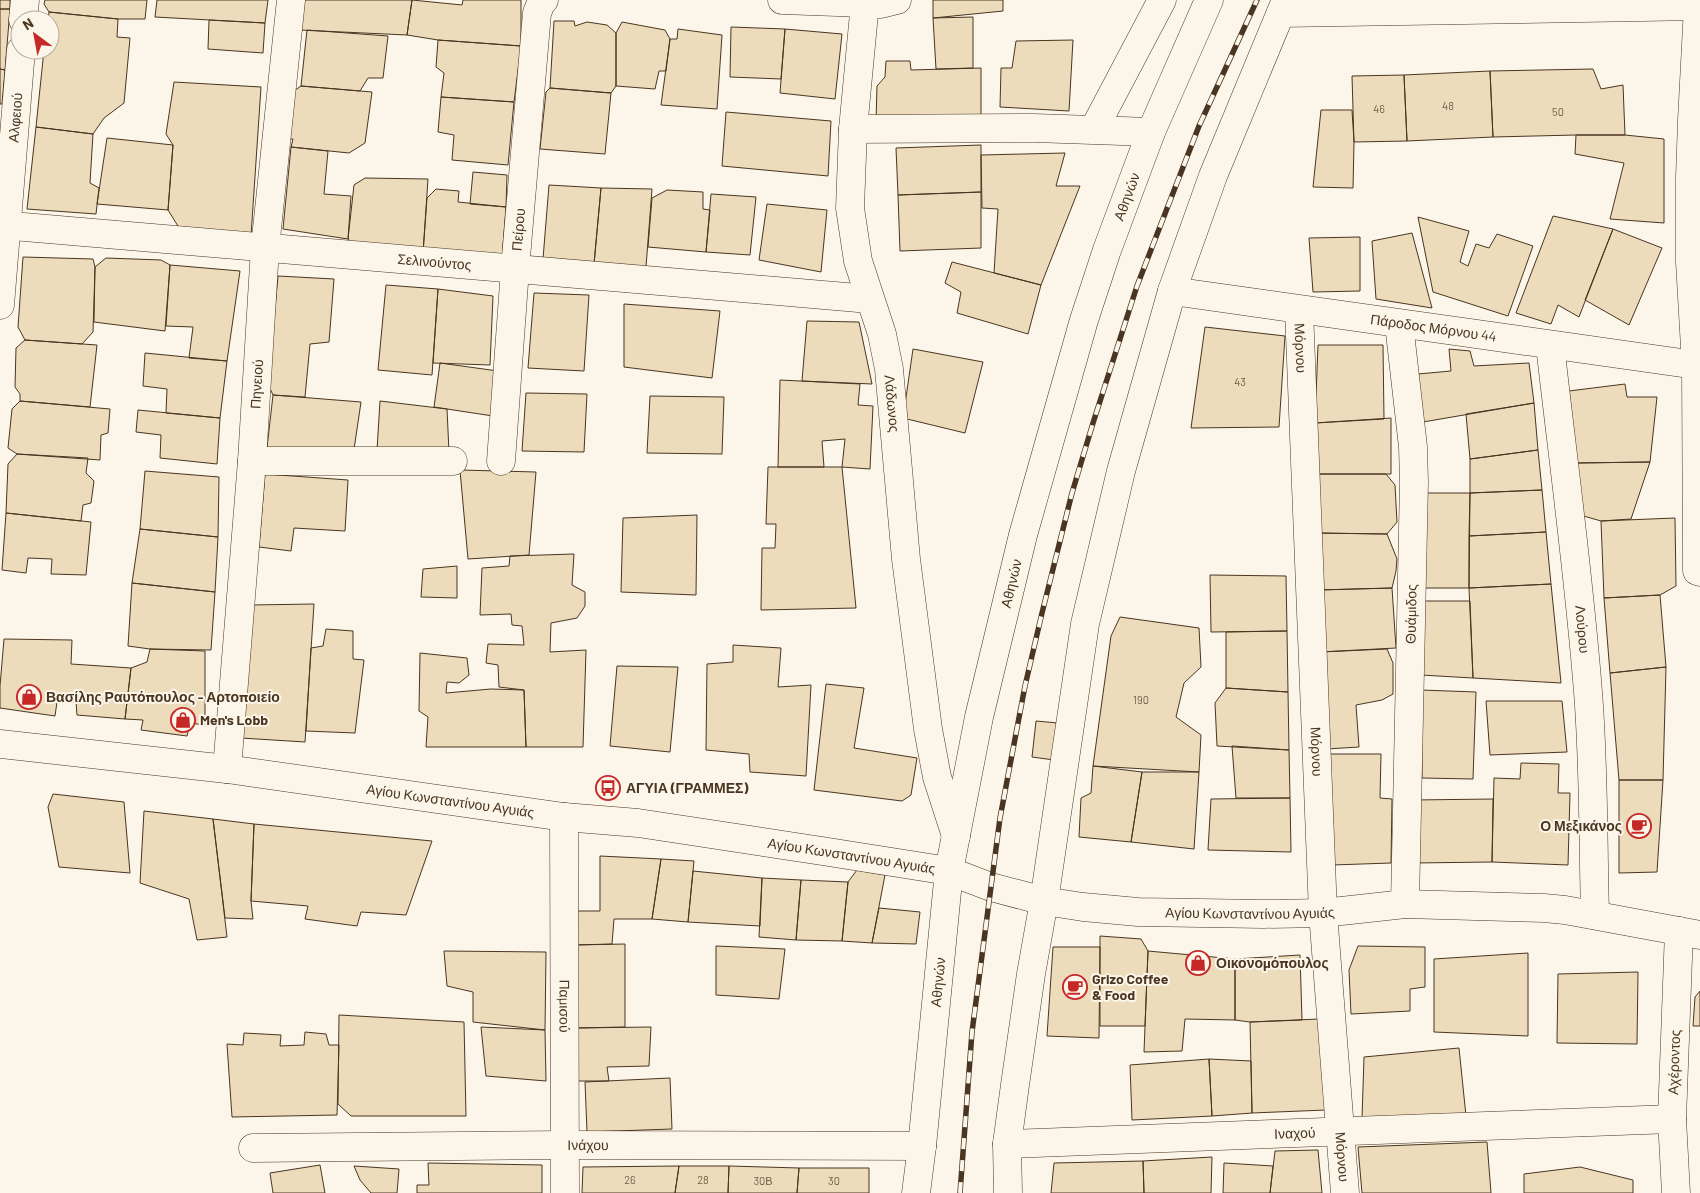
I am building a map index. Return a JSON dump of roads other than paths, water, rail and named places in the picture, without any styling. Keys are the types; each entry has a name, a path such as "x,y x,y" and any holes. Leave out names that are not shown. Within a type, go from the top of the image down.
{"street":[{"name":"Πηνειού","path":"227,769 252,461 265,248 291,0"},
{"name":"Πείρου","path":"501,461 537,13 540,3 544,0"},
{"path":"782,0 882,4 896,0"},
{"path":"1094,129 1162,0"},
{"name":"Αθηνών","path":"916,1193 949,871 982,708 1023,535 1084,320 1116,225 1151,132 1209,0"},
{"name":"Λάδωνος","path":"866,3 853,129 850,208 858,261 882,334 889,369 906,559 928,729 938,777 956,836"},
{"path":"1008,1193 1007,1144 1085,624 1121,471 1172,292 1213,176 1284,7 1699,6 1692,120 1690,262 1696,364 1699,572"},
{"name":"Αλφειού","path":"0,306 3,226 20,60"},
{"path":"853,129 1034,128 1151,132"},
{"name":"Σελινούντος","path":"3,226 870,299"},
{"name":"Πάροδος Μόρνου 44","path":"1172,292 1696,364"},
{"name":"Μόρνου","path":"1299,310 1323,913 1345,1193"},
{"name":"Θυάμιδος","path":"1399,324 1413,447 1414,482 1405,904"},
{"name":"Λούρου","path":"1550,345 1575,560 1588,694 1593,776 1595,915"},
{"path":"252,461 453,461"},
{"name":"Αγίου Κωνσταντίνου Αγυιάς","path":"0,744 227,769 564,817 638,823 949,871 991,887 1044,901 1083,907 1138,912 1323,913 1405,904 1544,908 1595,915 1689,933"},
{"name":"Παμισού","path":"564,817 565,1193"},
{"name":"Αχέροντος","path":"1676,1193 1672,1119 1689,933"},
{"name":"Ιναχού","path":"1007,1144 1341,1133 1672,1119"},
{"name":"Ινάχου","path":"254,1148 566,1145 922,1146"}],"railway":[{"path":"960,1193 972,1032 1000,818 1025,686 1042,613 1072,493 1137,286 1199,126 1257,0"}],"place":[{"name":"Βασίλης Ραυτόπουλος - Αρτοποιείο","path":"29,697"},
{"name":"Men's Lobb","path":"183,720"},
{"name":"ΑΓΥΙΑ (ΓΡΑΜΜΕΣ)","path":"608,788"},
{"name":"Ο Μεξικάνος","path":"1639,826"},
{"name":"Οικονομόπουλος","path":"1198,963"},
{"name":"Grizo Coffee & Food","path":"1075,987"}]}
